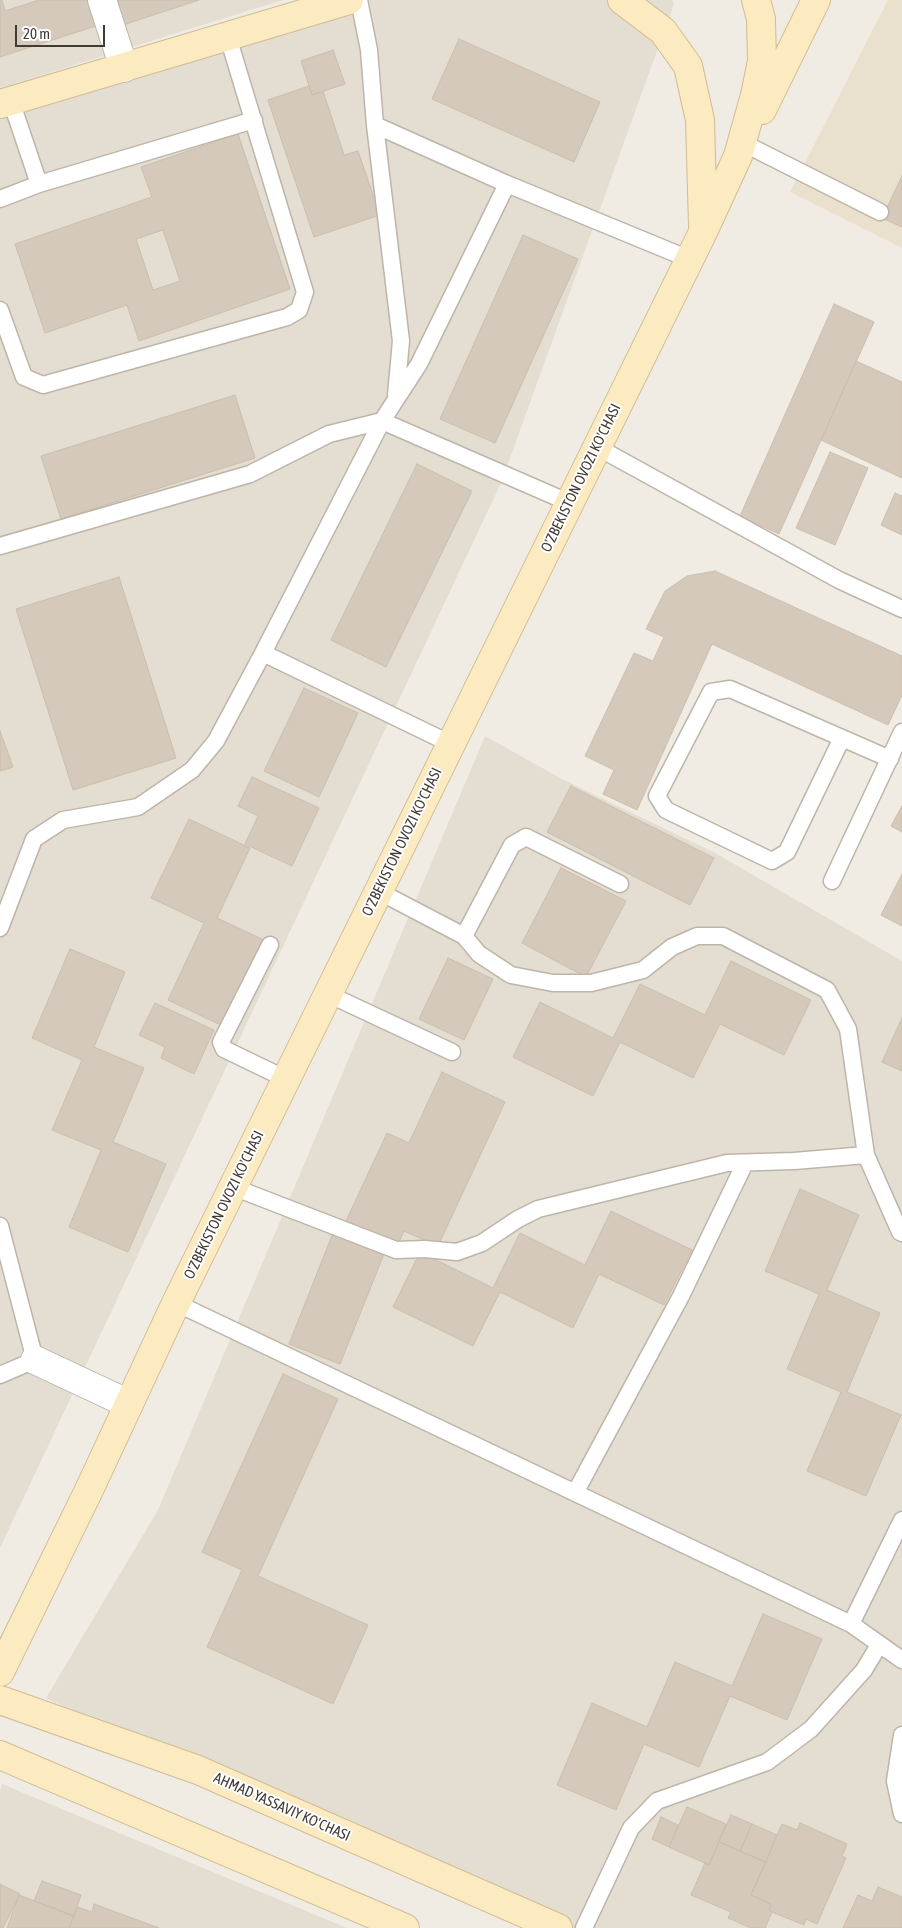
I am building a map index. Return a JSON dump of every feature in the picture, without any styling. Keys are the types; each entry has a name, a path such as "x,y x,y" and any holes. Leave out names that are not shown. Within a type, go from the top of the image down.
{"main road":[{"path":"5,102 350,0"},
{"path":"622,0 662,31 688,66 700,120 703,232"},
{"name":"O'ZBEKISTON OVOZI KO'CHASI","path":"2,1662 90,1490 176,1303 703,232 741,150 762,61 761,18 756,0"},
{"path":"741,150 816,0"},
{"name":"AHMAD YASSAVIY KO'CHASI","path":"0,1700 198,1770 558,1928"},
{"path":"0,1755 405,1928"}],"street":[{"path":"102,0 124,68"},
{"path":"35,1360 129,1404"}],"lane":[{"path":"359,0 369,50 375,125 401,341 396,398"},
{"path":"0,310 24,376 44,385 287,317 299,310 305,292 228,36"},
{"path":"5,102 39,184"},
{"path":"0,199 39,184 254,120"},
{"path":"375,125 507,184 689,259"},
{"path":"741,150 880,212"},
{"path":"0,928 34,839 63,820 138,807 192,770 216,741 264,653 382,421 419,364 507,184"},
{"path":"0,546 250,474 329,434 382,421 570,503"},
{"path":"597,447 838,580 902,609"},
{"path":"264,653 451,744"},
{"path":"842,738 786,852 772,861 666,810 657,796 711,692 730,689 842,738 890,759"},
{"path":"832,881 902,732"},
{"path":"464,936 512,845 526,837 620,884"},
{"path":"378,891 464,936 479,954 511,975 553,983 591,983 643,970 672,947 697,936 723,936 827,990 848,1029 866,1155 902,1233"},
{"path":"270,945 221,1042 224,1049 286,1079"},
{"path":"328,994 452,1052"},
{"path":"233,1187 396,1250 425,1249 456,1252 482,1243 518,1219 538,1209 727,1163 794,1162 866,1155"},
{"path":"575,1492 681,1296 745,1163"},
{"path":"0,1226 35,1360 0,1375"},
{"path":"176,1303 851,1624 902,1660"},
{"path":"851,1624 901,1523"},
{"path":"584,1928 631,1828 657,1802 767,1762 811,1729 864,1670 880,1645"},
{"path":"902,1735 895,1781 902,1814"}],"shaded area":[{"path":"0,0 283,0 0,88"},
{"path":"337,0 672,0 674,4 501,483 0,1548 0,107"},
{"path":"888,0 902,0 902,248 790,192"},
{"path":"485,736 562,779 715,853 902,961 902,1928 533,1928 46,1698 158,1510"},
{"path":"2,1784 347,1928 0,1928 0,1790"}],"building":[{"path":"0,0 2,0 5,11 39,0 97,0 105,23 0,57"},
{"path":"109,0 199,0 117,27"},
{"path":"459,39 600,102 574,162 432,99"},
{"path":"333,50 345,84 312,95 301,61"},
{"path":"309,86 312,95 323,91 344,155 358,151 380,215 314,237 268,100"},
{"path":"238,134 290,289 139,341 127,305 45,333 15,244 152,197 141,167","holes":["163,230 180,281 153,290 136,239"]},
{"path":"902,176 902,227 882,218"},
{"path":"523,235 578,259 495,443 440,419"},
{"path":"834,304 874,322 779,534 740,516"},
{"path":"856,361 902,382 902,478 821,440"},
{"path":"235,395 255,458 61,519 41,456"},
{"path":"830,452 868,468 835,545 796,528"},
{"path":"417,464 472,491 386,667 331,640"},
{"path":"895,493 902,496 902,535 881,525"},
{"path":"715,571 902,656 902,695 888,725 712,644 637,810 603,794 614,770 585,756 634,653 653,661 664,637 646,629 665,591 687,576"},
{"path":"119,577 176,758 73,790 16,609"},
{"path":"304,688 358,713 319,797 264,771"},
{"path":"0,731 13,767 0,771"},
{"path":"252,777 319,808 292,866 245,844 258,816 238,806"},
{"path":"571,786 714,858 690,905 547,832"},
{"path":"902,806 902,832 891,826"},
{"path":"189,819 250,848 217,918 266,941 225,1027 168,1000 204,923 151,898"},
{"path":"561,868 626,901 586,977 522,943"},
{"path":"902,874 902,926 881,915"},
{"path":"70,949 125,972 94,1047 144,1068 113,1142 166,1164 128,1252 69,1227 101,1150 52,1130 82,1060 32,1038"},
{"path":"448,958 493,979 464,1040 419,1019"},
{"path":"731,961 811,1000 784,1055 720,1024 693,1078 620,1042 593,1096 513,1057 540,1002 613,1038 640,984 705,1015"},
{"path":"155,1003 214,1030 194,1074 161,1058 165,1047 139,1035"},
{"path":"902,1018 902,1071 882,1062"},
{"path":"442,1072 505,1102 438,1246 404,1231 398,1244 346,1221 387,1133 409,1143"},
{"path":"800,1189 859,1215 827,1290 880,1313 847,1392 901,1415 866,1496 807,1471 841,1392 787,1369 819,1294 765,1271"},
{"path":"611,1211 692,1250 664,1305 599,1274 573,1328 500,1292 473,1346 393,1307 420,1252 493,1288 520,1233 585,1265"},
{"path":"333,1233 384,1254 340,1364 289,1344"},
{"path":"283,1374 338,1399 258,1576 368,1625 333,1704 207,1647 242,1570 202,1552"},
{"path":"763,1614 822,1639 787,1720 730,1696 699,1767 644,1744 616,1810 557,1785 592,1703 647,1727 675,1662 732,1686"},
{"path":"687,1807 726,1824 709,1865 669,1847"},
{"path":"731,1815 752,1824 740,1851 719,1842"},
{"path":"661,1817 678,1825 669,1847 652,1839"},
{"path":"800,1823 847,1844 842,1856 846,1858 817,1924 806,1919 804,1925 772,1912 769,1910 771,1904 751,1895 782,1824 797,1830"},
{"path":"752,1824 777,1835 766,1862 740,1851"},
{"path":"719,1842 766,1862 751,1895 771,1904 769,1910 772,1912 765,1928 751,1928 728,1918 731,1912 691,1895 705,1863 709,1865"},
{"path":"42,1881 81,1895 74,1916 34,1901"},
{"path":"0,1884 20,1894 3,1928 0,1928"},
{"path":"878,1887 902,1897 902,1928 843,1928 858,1895 872,1901"},
{"path":"19,1895 74,1916 69,1928 7,1928"},
{"path":"94,1904 159,1928 69,1928 77,1907 92,1912"}]}
